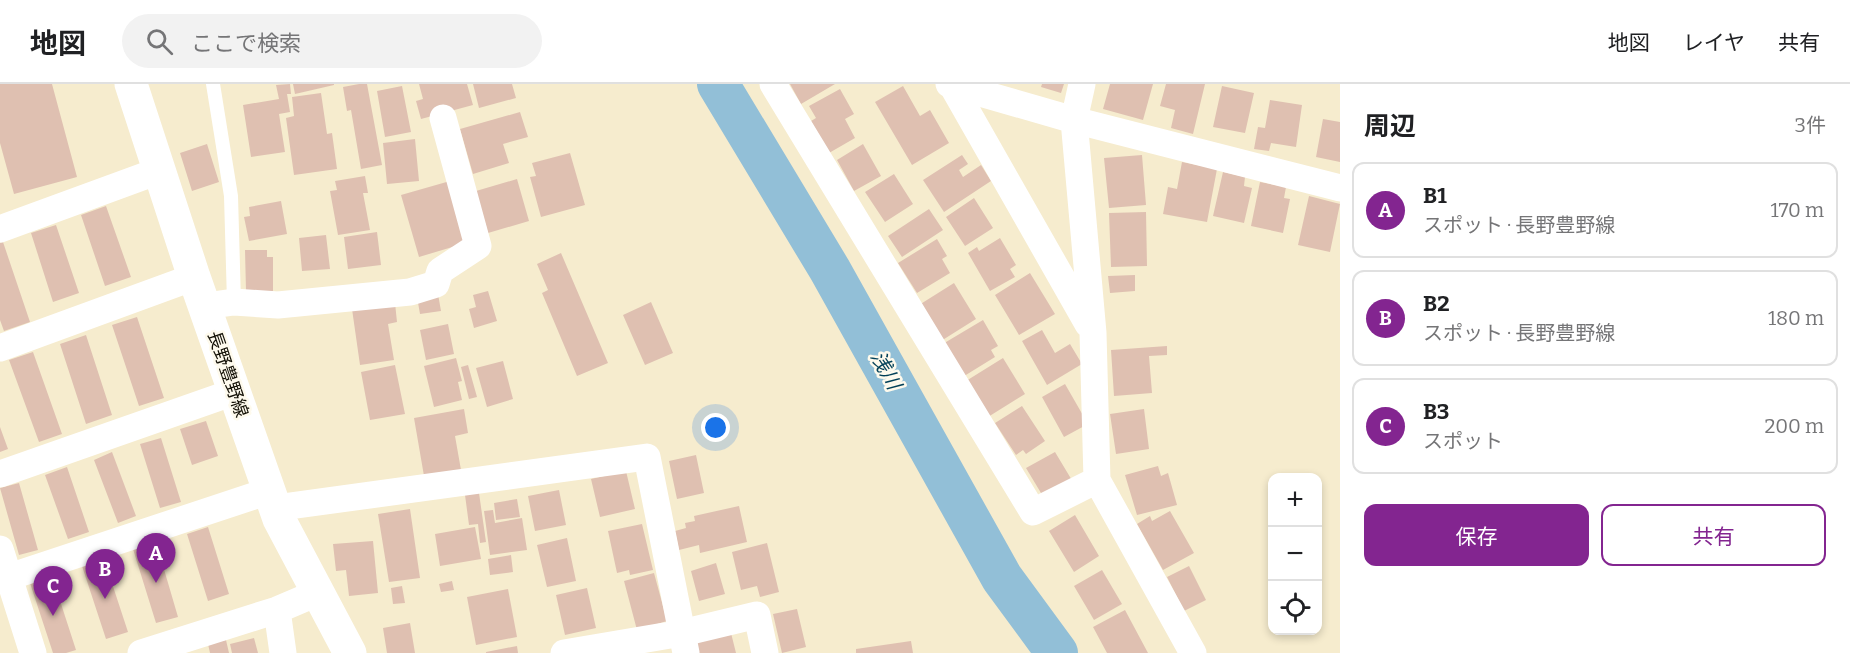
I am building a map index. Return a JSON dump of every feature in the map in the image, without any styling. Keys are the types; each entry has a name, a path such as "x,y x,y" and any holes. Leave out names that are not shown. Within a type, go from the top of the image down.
{"street":[{"name":"長野豊野線","path":"131,84 161,170 211,295 234,392 272,499 317,593 350,653"},
{"path":"772,84 1033,512 1097,480"},
{"path":"951,84 1093,333"},
{"path":"951,84 1074,120 1340,188"},
{"path":"1082,84 1074,120 1093,333 1097,480 1193,653"},
{"path":"0,348 211,295 289,304 410,292 436,284 440,271 478,246 443,118"},
{"path":"0,228 161,170"},
{"path":"0,474 234,392"},
{"path":"9,577 272,499 647,457 684,643"},
{"path":"0,549 33,653"},
{"path":"141,653 277,610 317,593"},
{"path":"277,610 284,653"},
{"path":"564,653 684,643 756,615 765,653"}],"lane":[{"path":"211,295 231,196 213,84"}],"building":[{"path":"0,84 52,84 77,177 14,194 0,143"},
{"path":"290,84 291,94 287,94 290,112 279,114 285,152 251,157 243,105 279,99 276,85"},
{"path":"293,84 334,84 334,85 295,94"},
{"path":"367,84 382,165 361,169 351,110 347,111 343,87"},
{"path":"419,84 467,84 473,105 421,119 416,101 423,99"},
{"path":"473,84 512,84 516,98 479,108"},
{"path":"790,84 835,84 801,104"},
{"path":"1042,84 1064,84 1061,93 1041,87"},
{"path":"1110,84 1153,84 1143,120 1103,109"},
{"path":"1166,84 1205,84 1193,134 1171,128 1175,110 1160,106"},
{"path":"402,86 411,132 385,137 377,91"},
{"path":"903,86 920,116 930,110 949,143 912,165 875,102"},
{"path":"1222,86 1254,93 1245,133 1213,127"},
{"path":"840,89 854,114 845,119 855,138 829,153 811,121 816,118 809,106"},
{"path":"321,93 327,134 332,133 337,169 294,175 286,118 294,116 292,97"},
{"path":"1270,100 1302,105 1296,147 1271,143 1269,151 1254,149 1258,127 1265,128"},
{"path":"520,112 528,137 503,144 509,163 473,174 460,129"},
{"path":"1323,119 1340,122 1340,162 1316,157"},
{"path":"415,139 419,181 387,184 383,143"},
{"path":"207,144 219,182 192,191 180,153"},
{"path":"863,144 881,176 854,191 837,160"},
{"path":"570,153 585,205 541,217 530,177 536,176 532,163"},
{"path":"962,155 968,164 959,170 963,177 981,165 991,181 944,212 923,180"},
{"path":"1142,155 1146,205 1109,208 1104,158"},
{"path":"1182,162 1217,169 1207,222 1163,214 1168,187 1177,189"},
{"path":"1223,172 1245,177 1244,186 1252,188 1244,223 1213,216"},
{"path":"894,174 913,204 885,222 865,192"},
{"path":"365,176 368,193 363,193 370,230 338,235 330,191 337,190 335,181"},
{"path":"517,179 529,221 488,233 476,191"},
{"path":"450,181 469,242 419,257 401,195"},
{"path":"1260,182 1286,187 1284,198 1290,199 1283,233 1251,226"},
{"path":"1309,196 1340,204 1330,252 1298,245"},
{"path":"974,198 993,228 965,246 946,217"},
{"path":"281,201 287,234 249,241 244,217 250,216 249,207"},
{"path":"106,206 131,277 105,286 81,215"},
{"path":"929,209 943,230 902,257 888,236"},
{"path":"1146,212 1147,266 1111,267 1109,213"},
{"path":"56,225 79,293 53,302 31,233"},
{"path":"377,232 381,265 348,269 344,237"},
{"path":"326,235 330,269 302,271 299,238"},
{"path":"1000,238 1016,265 1010,269 1015,277 990,291 968,253 977,247 979,251"},
{"path":"937,239 947,256 942,259 950,273 917,293 898,263"},
{"path":"3,242 30,322 4,331 0,320 0,243"},
{"path":"245,250 267,250 267,257 273,257 273,291 246,291"},
{"path":"561,253 608,363 577,376 542,293 548,290 537,264"},
{"path":"1030,273 1055,314 1019,335 995,295"},
{"path":"1135,275 1135,291 1110,293 1108,276"},
{"path":"954,283 976,319 941,341 919,305"},
{"path":"488,291 497,321 474,328 469,309 476,307 473,295"},
{"path":"438,294 441,311 420,314 417,297"},
{"path":"651,302 673,353 645,365 623,315"},
{"path":"395,303 397,322 388,324 394,360 360,365 352,309"},
{"path":"137,317 164,398 139,406 112,325"},
{"path":"983,320 998,346 991,350 995,357 961,378 941,345"},
{"path":"448,324 454,354 426,360 420,330"},
{"path":"1042,330 1055,353 1070,344 1082,364 1047,385 1022,341"},
{"path":"86,335 112,415 86,424 60,344"},
{"path":"1167,346 1167,355 1149,356 1152,393 1114,396 1111,350"},
{"path":"33,352 62,434 39,442 9,360"},
{"path":"456,358 462,381 458,382 462,400 434,407 424,366"},
{"path":"1003,358 1025,394 988,417 966,381"},
{"path":"503,361 513,399 487,407 476,368"},
{"path":"395,365 405,414 370,420 361,372"},
{"path":"468,365 477,397 469,399 461,367"},
{"path":"1065,384 1088,424 1064,437 1042,397"},
{"path":"1022,406 1045,441 1026,454 1023,450 1016,455 995,423"},
{"path":"464,409 468,433 455,436 461,470 424,476 414,418"},
{"path":"1144,409 1149,449 1116,454 1110,414"},
{"path":"206,421 218,456 192,465 180,429"},
{"path":"0,427 8,449 0,452"},
{"path":"161,438 181,502 160,508 140,444"},
{"path":"112,452 136,516 118,523 94,460"},
{"path":"1055,452 1073,482 1044,498 1026,468"},
{"path":"696,455 704,493 677,499 669,461"},
{"path":"1158,466 1161,476 1168,473 1177,505 1137,515 1125,475"},
{"path":"67,467 89,532 68,539 45,475"},
{"path":"626,471 635,509 600,517 591,479"},
{"path":"19,483 38,550 19,555 0,488"},
{"path":"559,490 566,525 535,531 528,496"},
{"path":"479,493 486,542 480,543 478,524 469,525 465,495"},
{"path":"517,499 520,517 496,520 494,503"},
{"path":"739,506 747,542 700,553 699,545 679,550 675,531 686,528 685,523 695,521 694,516"},
{"path":"410,509 420,578 389,582 378,514"},
{"path":"493,510 495,523 522,518 527,550 490,555 484,511"},
{"path":"1170,511 1194,553 1163,570 1137,524 1150,516 1152,521"},
{"path":"1075,515 1099,556 1074,572 1049,531"},
{"path":"642,524 653,570 630,575 629,570 617,573 608,531"},
{"path":"208,527 229,594 208,601 187,534"},
{"path":"475,527 481,559 440,566 435,534"},
{"path":"567,538 576,581 547,587 537,545"},
{"path":"373,541 378,593 349,596 346,570 336,571 333,544"},
{"path":"156,542 178,617 156,623 133,549"},
{"path":"767,543 779,592 760,597 757,586 741,590 732,552"},
{"path":"511,555 513,572 490,575 488,559"},
{"path":"104,559 128,632 106,639 82,566"},
{"path":"716,563 725,594 699,601 691,571"},
{"path":"1189,566 1206,600 1184,611 1167,577"},
{"path":"1102,570 1122,604 1094,620 1074,586"},
{"path":"654,573 667,621 637,630 624,581"},
{"path":"52,576 76,650 66,653 53,653 30,583"},
{"path":"452,581 454,590 441,592 439,584"},
{"path":"402,586 405,603 393,604 391,588"},
{"path":"587,588 596,628 565,635 556,595"},
{"path":"508,589 517,637 476,645 467,597"},
{"path":"797,609 806,647 782,653 773,614"},
{"path":"1125,610 1148,653 1107,653 1093,627"},
{"path":"410,623 415,653 387,653 383,628"},
{"path":"731,633 736,653 697,653 695,641"},
{"path":"254,638 258,653 232,653 230,644"},
{"path":"226,640 229,653 210,653 208,644"},
{"path":"911,641 913,653 856,653 856,649"},
{"path":"517,646 518,653 486,653 486,652"}],"waterway":[{"name":"浅川","path":"718,84 830,270 1002,578 1057,653"}],"place":[{"name":"B1","path":"156,583"},
{"name":"B2","path":"105,599"},
{"name":"B3","path":"53,616"}]}
